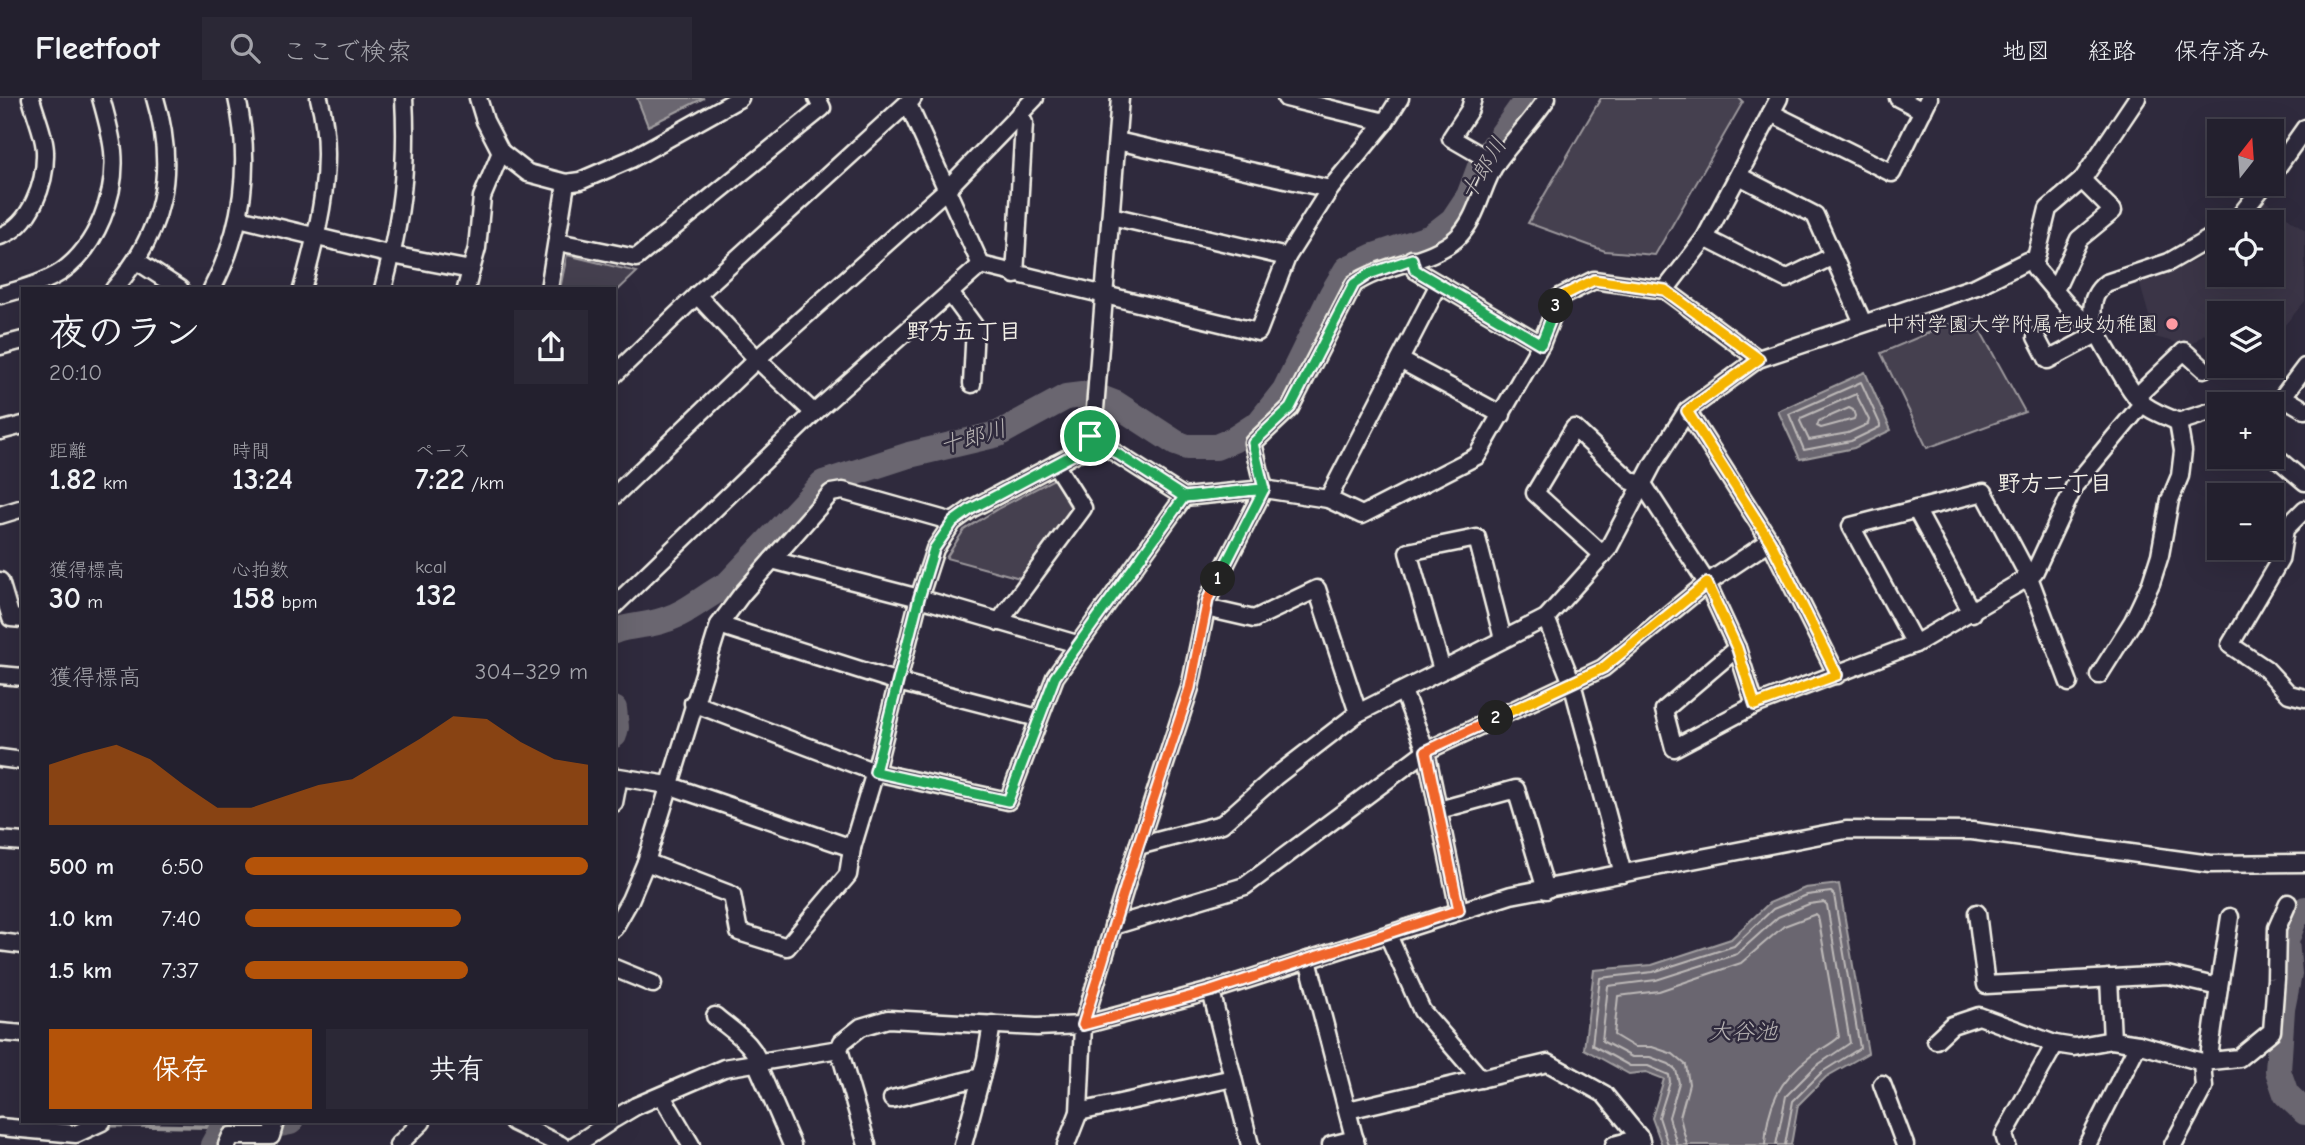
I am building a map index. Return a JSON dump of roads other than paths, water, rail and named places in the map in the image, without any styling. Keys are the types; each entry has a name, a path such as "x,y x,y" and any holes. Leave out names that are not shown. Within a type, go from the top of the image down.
{"street":[{"path":"0,236 6,234 30,212 41,184 45,152 31,98"},
{"path":"25,287 60,272 75,260 89,243 99,224 113,169 110,129 101,98"},
{"path":"116,287 137,261 155,225 165,182 165,137 155,98"},
{"path":"213,287 226,262 239,218 244,177 244,141 237,98"},
{"path":"303,287 316,237 325,172 319,98"},
{"path":"384,287 401,212 406,170 404,98"},
{"path":"478,98 485,121 501,152 528,173 566,183 580,181 631,159 740,98"},
{"path":"558,242 636,258 822,108 817,98"},
{"path":"616,494 757,359 947,189 1035,98"},
{"path":"646,862 732,895 739,932 787,947 848,875 852,848 934,549 953,522 971,509 1082,450 1090,436 1095,409 1121,98"},
{"path":"1286,98 1385,122"},
{"path":"616,373 697,295 911,101 981,265 1258,332 1287,257 1330,189 1385,122 1400,98"},
{"path":"1473,98 1470,109 1451,138 1496,164"},
{"path":"1066,1145 1079,1112 1083,1025 1190,688 1208,599 1264,489 1253,443 1290,408 1354,284 1369,274 1440,249 1458,237 1475,214 1496,164 1530,124 1547,98"},
{"path":"1665,290 1705,238 1779,98"},
{"path":"1771,114 1892,173 1926,104 1898,98"},
{"path":"2095,330 2081,320 2035,268 2035,262 2048,208 2082,180 2137,98"},
{"path":"1015,275 1024,122 1019,114"},
{"path":"2284,158 2305,128"},
{"path":"1118,141 1330,189"},
{"path":"467,287 477,248 482,197 501,152"},
{"path":"1739,176 1815,215 1863,323"},
{"path":"2054,288 2080,239 2113,211 2082,180"},
{"path":"549,287 566,183"},
{"path":"2244,210 2256,196"},
{"path":"1111,216 1287,257"},
{"path":"239,218 392,255 471,270"},
{"path":"1705,238 1786,279 1833,256"},
{"path":"2207,240 2169,262 2106,283 2097,290 2092,314 2095,330 2139,400 2178,422 2207,413"},
{"path":"1412,259 1415,270 1541,344"},
{"path":"137,261 177,287"},
{"path":"1138,846 1222,824 1275,777 1358,713 1546,618 1608,549 1687,411 1759,359 1977,286 2027,261 2035,262"},
{"path":"616,604 814,413 981,265"},
{"path":"1090,436 1184,497 1264,489 1328,499 1362,515 1477,456 1541,344 1560,297 1594,280 1665,290 1759,359"},
{"path":"1328,499 1439,284"},
{"path":"0,295 21,288"},
{"path":"950,293 975,327 972,384"},
{"path":"697,295 757,359 814,413"},
{"path":"2036,337 2048,360 2095,330"},
{"path":"0,346 21,341"},
{"path":"1737,648 1664,710 1674,748 1755,705 1915,644 1972,613 2029,577 2035,571 2075,485 2139,400 2184,351 2204,369"},
{"path":"1400,360 1502,415"},
{"path":"2284,394 2305,367"},
{"path":"2284,407 2305,410"},
{"path":"1687,411 1770,541 1837,675"},
{"path":"2099,676 2133,621 2151,583 2160,555 2170,500 2180,477 2183,451 2178,422"},
{"path":"0,431 21,426"},
{"path":"1603,555 1535,493 1574,428 1631,481 1643,484 1707,583 1737,648 1755,705"},
{"path":"999,622 1083,508 1055,464"},
{"path":"2284,464 2305,482"},
{"path":"616,924 646,862 719,625 742,594 831,493 843,491 953,522"},
{"path":"1915,644 1851,526 1984,492 2029,577 2069,683"},
{"path":"694,703 875,772 1008,801 1055,677 1184,497"},
{"path":"0,515 21,509"},
{"path":"1916,509 1972,613"},
{"path":"2305,509 2285,529 2280,560 2230,645 2266,669 2289,694 2305,698"},
{"path":"1443,670 1408,552 1477,538 1503,639"},
{"path":"1113,926 1245,886 1426,751 1603,668 1707,583 1770,541"},
{"path":"772,560 919,598 1077,644"},
{"path":"0,581 11,618 21,619"},
{"path":"1206,608 1254,619 1317,589 1358,713"},
{"path":"1546,618 1572,683 1623,874"},
{"path":"719,625 898,682 1038,718"},
{"path":"0,675 21,677"},
{"path":"1403,691 1426,751 1459,910"},
{"path":"0,758 21,761"},
{"path":"616,794 620,777 668,785 852,848"},
{"path":"1439,810 1516,789 1546,890"},
{"path":"867,1145 839,1049 842,1042 861,1027 888,1019 1037,1027 1083,1025 1211,991 1511,895 1846,830 1972,831 2210,864 2305,863"},
{"path":"0,840 21,842"},
{"path":"1936,1040 1952,1025 1979,1016 2055,1044 2074,1047 2112,1041 2138,1044 2206,1061 2239,1058 2272,1031 2277,929 2288,904"},
{"path":"1977,913 1986,985 2167,975 2218,987"},
{"path":"2173,1145 2204,1087 2230,917"},
{"path":"1388,934 1422,1011 1481,1079"},
{"path":"0,942 21,944"},
{"path":"1308,960 1356,1142 1331,1145"},
{"path":"616,969 653,984"},
{"path":"2109,978 2112,1041"},
{"path":"1211,991 1251,1145"},
{"path":"715,1016 755,1051 759,1069 792,1145"},
{"path":"963,1145 992,1024"},
{"path":"0,1031 21,1034"},
{"path":"2007,1145 2004,1135 2055,1044"},
{"path":"2087,1145 2138,1044"},
{"path":"616,1118 636,1105 663,1096 724,1068 839,1049"},
{"path":"1348,1110 1548,1063 1604,1094 1641,1142"},
{"path":"892,1099 981,1077"},
{"path":"1079,1112 1233,1078"},
{"path":"1882,1084 1905,1145"},
{"path":"663,1096 691,1145"},
{"path":"0,1127 29,1126 76,1134 100,1123"},
{"path":"398,1145 421,1123"},
{"path":"515,1123 561,1145"},
{"path":"575,1145 594,1139 609,1123"},
{"path":"227,1145 231,1136 273,1129"},
{"path":"1614,1145 1641,1142"}],"water":[{"path":"637,98 704,98 648,126"},
{"path":"1865,372 1891,430 1854,448 1800,459 1778,411"},
{"name":"大谷池","path":"1839,884 1868,1053 1826,1077 1798,1105 1791,1145 1662,1145 1652,1118 1664,1079 1646,1072 1629,1074 1584,1049 1594,970 1652,965 1731,939 1769,903 1805,888"}],"waterway":[{"name":"十郎川","path":"616,630 673,617 728,584 823,483 909,455 998,434 1066,397 1090,394 1116,404 1176,443 1187,447 1216,447 1233,440 1259,423 1285,390 1347,269 1374,256 1431,237 1453,220 1469,196 1481,164 1528,98"},
{"path":"2305,909 2295,917 2286,941 2289,974 2282,1009 2278,1071 2286,1094 2305,1112"},
{"name":"十郎川","path":"213,1145 223,1127 260,1128 285,1123"},
{"path":"103,1130 112,1125 223,1127"},
{"path":"0,1135 72,1141"}],"place":[{"name":"中村学園大学附属壱岐幼稚園","path":"2172,324"}],"district":[{"name":"野方五丁目","path":"964,331"},
{"name":"野方二丁目","path":"2055,483"}]}
